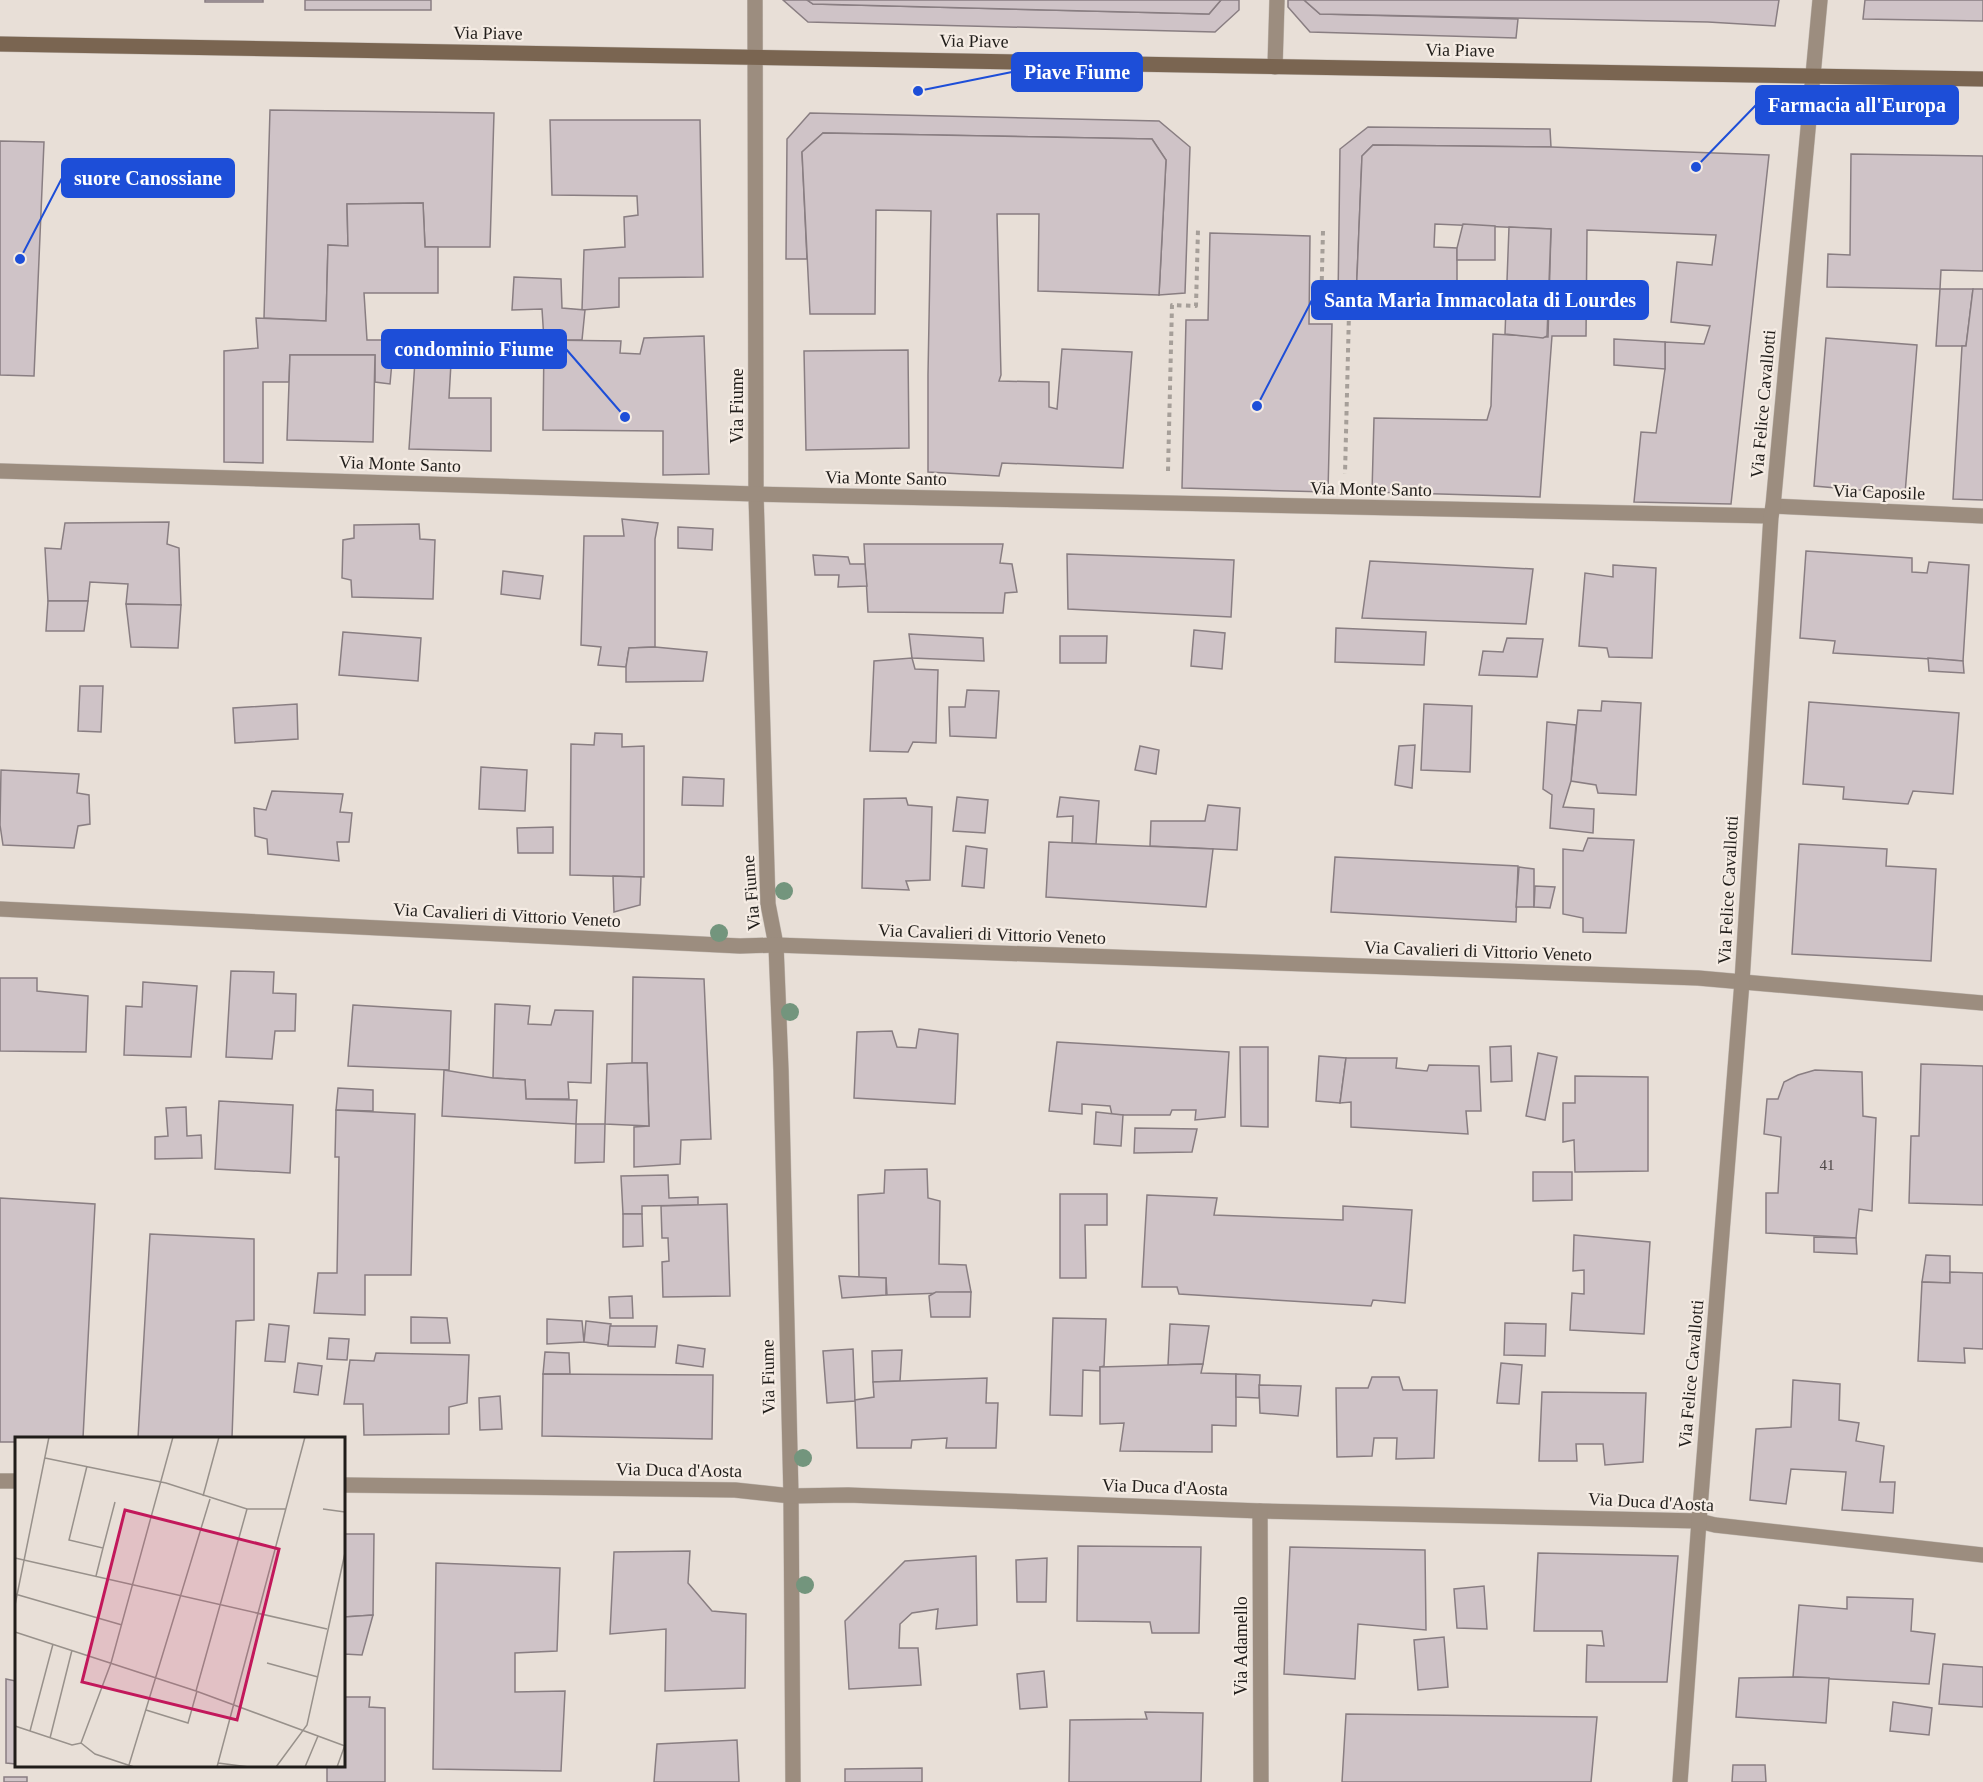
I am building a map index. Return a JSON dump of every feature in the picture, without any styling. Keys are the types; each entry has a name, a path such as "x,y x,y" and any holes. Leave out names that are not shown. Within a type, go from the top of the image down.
{"street":[{"name":"Via Fiume","path":"755,0 757,57 756,494 768,904 776,945 791,1496 793,1782"},
{"path":"1275,67 1276,0"},
{"name":"Via Felice Cavallotti","path":"1680,1782 1742,982 1772,511 1820,0"},
{"name":"Via Piave","path":"0,44 1983,79"},
{"name":"Via Monte Santo","path":"0,471 1167,505 1772,511"},
{"name":"Via Caposile","path":"1772,511 1983,516"},
{"name":"Via Cavalieri di Vittorio Veneto","path":"0,909 740,946 776,945 1675,977 1983,1003"},
{"path":"0,1480 15,1481"},
{"name":"Via Duca d'Aosta","path":"345,1485 735,1490 791,1496 848,1495 1260,1510 1699,1521 1715,1525 1983,1555"},
{"name":"Via Adamello","path":"1260,1510 1261,1782"}],"path":[{"path":"1167,505 1172,305 1196,306 1198,229"},
{"path":"1323,231 1321,311 1349,312 1344,507"}],"building":[{"path":"205,0 263,0 263,2 205,2"},
{"path":"305,0 431,0 431,10 305,10"},
{"path":"783,0 807,0 813,4 1209,14 1221,0 1239,0 1239,10 1215,32 808,22"},
{"path":"807,0 1221,0 1209,14 813,4"},
{"path":"1288,0 1304,0 1320,14 1518,19 1516,38 1310,32 1288,7"},
{"path":"1304,0 1779,0 1775,26 1708,22 1320,14"},
{"path":"1865,0 1983,0 1983,21 1863,19"},
{"path":"270,110 494,113 490,247 425,247 423,203 347,204 348,246 328,245 326,321 264,318"},
{"path":"810,113 1159,121 1190,147 1185,293 1159,295 1166,160 1152,139 823,133 802,152 807,259 786,259 787,139"},
{"path":"550,120 700,120 703,277 619,278 619,307 582,310 584,250 625,247 624,217 638,215 637,196 552,195"},
{"path":"1368,127 1550,129 1551,147 1373,145 1362,156 1356,300 1338,301 1340,149"},
{"path":"823,133 1152,139 1166,160 1159,295 1038,291 1039,214 997,214 1001,375 999,381 1049,382 1049,407 1057,409 1062,349 1132,352 1123,468 1002,463 999,476 928,472 931,211 876,210 875,314 810,314 802,152"},
{"path":"0,141 44,142 34,376 0,375"},
{"path":"1373,145 1551,147 1769,155 1731,504 1634,502 1641,432 1656,433 1665,369 1665,342 1704,344 1710,326 1671,322 1677,262 1712,265 1716,235 1587,230 1586,336 1552,336 1540,497 1372,492 1374,418 1487,420 1491,406 1493,334 1548,337 1551,229 1435,224 1434,247 1457,248 1457,302 1356,300 1362,156"},
{"path":"1851,154 1983,156 1983,271 1941,270 1940,289 1827,287 1828,254 1850,255"},
{"path":"423,203 425,247 438,247 438,293 364,293 367,340 394,340 390,384 375,382 375,355 290,355 289,382 263,382 263,463 224,462 224,351 258,348 256,318 326,321 328,245 348,246 347,204"},
{"path":"1463,224 1495,226 1495,260 1457,260 1457,248"},
{"path":"1509,227 1551,229 1547,336 1543,338 1505,334"},
{"path":"1210,233 1310,236 1309,324 1332,324 1328,492 1182,488 1186,320 1208,320"},
{"path":"514,277 561,279 562,308 585,310 582,340 544,340 542,309 512,310"},
{"path":"1940,289 1973,289 1966,346 1936,346"},
{"path":"1973,289 1983,289 1983,500 1953,499 1962,346 1966,346"},
{"path":"704,336 709,474 663,475 663,431 543,430 544,340 621,341 620,353 640,354 644,338"},
{"path":"1826,338 1917,345 1905,494 1814,486"},
{"path":"1614,339 1665,342 1665,369 1614,365"},
{"path":"908,350 909,448 806,450 804,351"},
{"path":"290,355 375,355 373,442 287,440"},
{"path":"415,361 451,363 449,398 491,398 491,451 409,449"},
{"path":"622,519 658,523 655,539 655,647 629,648 626,667 598,665 601,647 581,645 584,536 624,536"},
{"path":"169,522 167,544 179,548 181,605 126,604 128,584 90,582 88,601 48,601 45,548 61,549 65,523"},
{"path":"419,524 420,539 435,540 433,599 352,597 351,580 342,578 343,540 354,538 354,525"},
{"path":"678,527 713,529 712,550 678,548"},
{"path":"864,544 1003,544 1000,563 1012,564 1017,592 1005,593 1003,613 868,612"},
{"path":"1806,551 1912,558 1912,572 1927,573 1929,562 1969,565 1963,661 1833,653 1835,641 1800,638"},
{"path":"1067,554 1234,560 1231,617 1068,609"},
{"path":"813,555 848,557 850,564 865,564 867,586 838,587 839,575 815,575"},
{"path":"1370,561 1533,569 1526,624 1362,618"},
{"path":"1613,565 1656,568 1652,658 1609,657 1607,648 1579,646 1585,573 1613,577"},
{"path":"503,571 543,576 540,599 501,594"},
{"path":"48,601 88,601 84,631 46,631"},
{"path":"126,604 181,605 178,648 131,647"},
{"path":"1336,628 1426,632 1424,665 1335,662"},
{"path":"1194,630 1225,633 1222,669 1191,666"},
{"path":"343,632 421,638 418,681 339,675"},
{"path":"909,634 983,638 984,661 912,658"},
{"path":"1060,636 1107,636 1106,663 1060,663"},
{"path":"1507,638 1543,639 1537,677 1479,675 1483,651 1503,652"},
{"path":"655,647 707,652 703,681 626,682 629,648"},
{"path":"912,658 915,669 938,670 936,743 913,742 908,752 870,751 874,661"},
{"path":"1928,658 1963,661 1964,673 1929,671"},
{"path":"80,686 103,686 101,732 78,731"},
{"path":"967,690 999,691 996,738 950,736 949,707 965,707"},
{"path":"1602,701 1641,703 1636,795 1598,793 1596,785 1571,781 1578,710 1601,711"},
{"path":"1809,702 1959,713 1953,794 1913,791 1908,804 1843,799 1844,787 1803,784"},
{"path":"297,704 298,739 235,743 233,708"},
{"path":"1424,704 1472,706 1470,772 1421,770"},
{"path":"1547,722 1576,725 1571,781 1563,807 1594,809 1593,833 1550,828 1552,795 1543,789"},
{"path":"595,733 622,734 622,747 644,746 644,877 570,875 571,744 594,745"},
{"path":"1415,745 1412,788 1395,785 1399,746"},
{"path":"1140,746 1159,750 1156,774 1135,770"},
{"path":"481,767 527,770 525,811 479,809"},
{"path":"1,770 79,774 77,793 89,795 90,824 78,826 74,848 3,845 0,825"},
{"path":"683,777 724,779 723,806 682,805"},
{"path":"272,791 343,794 340,812 352,813 349,842 337,842 339,861 268,854 267,839 255,836 254,808 266,810"},
{"path":"957,797 988,800 985,833 953,831"},
{"path":"1060,797 1099,801 1096,844 1072,843 1073,816 1057,817"},
{"path":"906,798 908,805 932,807 930,880 906,881 909,890 862,888 864,799"},
{"path":"1208,805 1240,808 1237,850 1150,846 1151,821 1205,821"},
{"path":"553,827 553,853 518,853 517,828"},
{"path":"1588,838 1634,840 1626,933 1583,932 1583,918 1563,914 1563,849 1583,851"},
{"path":"1049,842 1213,849 1206,907 1046,897"},
{"path":"1799,844 1887,849 1886,866 1936,869 1931,961 1792,954"},
{"path":"966,846 987,849 984,888 962,886"},
{"path":"1335,857 1518,866 1516,922 1331,912"},
{"path":"1519,867 1534,869 1534,907 1516,907"},
{"path":"613,876 641,877 640,905 614,912"},
{"path":"1535,886 1555,887 1550,908 1534,907"},
{"path":"231,971 274,972 273,993 296,994 295,1031 275,1031 272,1059 226,1057"},
{"path":"633,977 704,979 711,1139 681,1140 680,1164 634,1167 634,1127 649,1126 647,1063 632,1063"},
{"path":"0,978 37,978 37,991 88,996 86,1052 0,1051"},
{"path":"143,982 197,986 191,1057 124,1055 126,1006 142,1007"},
{"path":"495,1004 530,1006 528,1024 551,1025 555,1010 593,1011 591,1083 568,1082 569,1099 526,1099 525,1080 493,1078"},
{"path":"353,1005 451,1011 449,1070 348,1066"},
{"path":"919,1029 958,1034 955,1104 854,1098 857,1032 892,1031 897,1047 916,1048"},
{"path":"1057,1042 1229,1052 1225,1117 1195,1120 1196,1110 1172,1110 1170,1115 1112,1115 1110,1106 1082,1104 1082,1114 1049,1111"},
{"path":"1511,1046 1512,1081 1491,1082 1490,1047"},
{"path":"1240,1047 1268,1047 1268,1127 1241,1126"},
{"path":"1538,1053 1557,1057 1545,1120 1526,1116"},
{"path":"1319,1056 1346,1058 1340,1103 1316,1101"},
{"path":"1346,1058 1397,1058 1396,1068 1427,1071 1429,1065 1479,1066 1481,1111 1466,1111 1468,1134 1351,1127 1351,1102 1340,1103"},
{"path":"647,1063 649,1126 605,1124 607,1064"},
{"path":"1921,1064 1983,1066 1983,1205 1909,1203 1911,1136 1919,1136"},
{"path":"444,1070 493,1078 525,1080 526,1099 577,1100 576,1124 442,1116"},
{"path":"1815,1070 1862,1072 1863,1116 1876,1118 1872,1211 1859,1209 1856,1238 1766,1233 1766,1193 1778,1193 1781,1137 1764,1134 1767,1099 1778,1099 1784,1082"},
{"path":"1575,1076 1648,1077 1648,1171 1575,1172 1574,1140 1563,1142 1563,1103 1575,1103"},
{"path":"338,1088 373,1090 373,1111 336,1110"},
{"path":"219,1101 293,1105 290,1173 215,1169"},
{"path":"186,1107 187,1136 201,1135 202,1158 155,1159 155,1137 168,1136 166,1108"},
{"path":"336,1110 415,1114 411,1275 365,1275 365,1315 314,1313 318,1273 337,1273 339,1157 335,1157"},
{"path":"1096,1112 1123,1115 1121,1146 1094,1144"},
{"path":"576,1124 605,1124 604,1162 575,1163"},
{"path":"1135,1128 1197,1129 1192,1152 1134,1153"},
{"path":"927,1169 928,1198 940,1201 939,1264 966,1265 971,1292 887,1295 886,1278 859,1278 858,1195 884,1193 885,1170"},
{"path":"1533,1172 1572,1172 1572,1200 1533,1201"},
{"path":"668,1175 669,1198 698,1197 698,1205 642,1206 642,1214 623,1214 621,1176"},
{"path":"1060,1194 1107,1194 1107,1225 1085,1225 1086,1278 1060,1278"},
{"path":"1147,1195 1217,1198 1214,1215 1343,1220 1343,1206 1412,1210 1405,1303 1373,1300 1371,1306 1179,1294 1177,1287 1142,1287"},
{"path":"0,1198 95,1204 83,1437 15,1437 15,1442 0,1442"},
{"path":"727,1204 730,1296 663,1297 662,1262 669,1261 668,1238 662,1238 661,1206"},
{"path":"623,1214 642,1214 643,1246 623,1247"},
{"path":"150,1234 254,1239 254,1320 236,1321 232,1437 138,1437"},
{"path":"1574,1235 1650,1242 1644,1334 1570,1330 1572,1293 1584,1294 1584,1270 1573,1271"},
{"path":"1814,1237 1856,1238 1857,1254 1814,1252"},
{"path":"1926,1255 1950,1256 1950,1283 1922,1282"},
{"path":"1950,1272 1983,1273 1983,1349 1964,1348 1965,1363 1918,1361 1922,1282 1950,1283"},
{"path":"839,1276 886,1278 886,1295 842,1298"},
{"path":"936,1292 971,1292 970,1317 931,1317 929,1296"},
{"path":"632,1296 633,1318 610,1318 609,1297"},
{"path":"411,1317 447,1318 450,1343 411,1343"},
{"path":"1053,1318 1106,1319 1104,1366 1100,1367 1100,1371 1083,1370 1082,1416 1050,1415"},
{"path":"547,1319 582,1321 584,1342 547,1344"},
{"path":"586,1321 611,1324 608,1345 584,1342"},
{"path":"1505,1323 1546,1324 1545,1356 1504,1355"},
{"path":"269,1324 289,1326 285,1362 265,1361"},
{"path":"1170,1324 1209,1326 1203,1364 1168,1365"},
{"path":"610,1326 657,1326 655,1347 608,1346"},
{"path":"329,1338 349,1339 347,1360 327,1359"},
{"path":"678,1345 705,1349 703,1367 676,1363"},
{"path":"853,1349 855,1401 827,1403 823,1351"},
{"path":"902,1350 900,1381 873,1382 872,1351"},
{"path":"545,1352 569,1353 570,1374 543,1374"},
{"path":"376,1353 469,1355 467,1403 449,1407 449,1434 364,1435 363,1404 344,1404 350,1360 374,1361"},
{"path":"298,1363 322,1366 318,1395 294,1392"},
{"path":"1501,1363 1522,1365 1519,1404 1497,1403"},
{"path":"1203,1364 1201,1373 1236,1374 1236,1426 1212,1425 1212,1452 1120,1451 1124,1423 1100,1424 1100,1367"},
{"path":"543,1374 713,1375 712,1439 542,1436"},
{"path":"1236,1374 1260,1375 1259,1398 1236,1397"},
{"path":"1372,1377 1399,1377 1403,1390 1437,1390 1434,1458 1396,1459 1397,1438 1374,1438 1372,1456 1337,1457 1336,1388 1368,1388"},
{"path":"987,1378 986,1403 998,1403 996,1448 946,1448 947,1438 912,1440 911,1448 857,1448 855,1400 874,1397 873,1382"},
{"path":"1793,1380 1840,1384 1839,1420 1859,1423 1856,1441 1884,1446 1880,1482 1895,1482 1893,1513 1842,1510 1846,1472 1791,1469 1786,1504 1750,1500 1756,1429 1791,1427"},
{"path":"1259,1385 1301,1386 1298,1416 1260,1413"},
{"path":"1542,1392 1646,1393 1643,1462 1605,1465 1603,1444 1576,1444 1577,1461 1539,1461"},
{"path":"500,1396 502,1429 480,1430 479,1398"},
{"path":"345,1534 374,1534 373,1615 345,1617"},
{"path":"1078,1546 1201,1547 1199,1633 1152,1633 1150,1622 1077,1621"},
{"path":"1290,1547 1425,1550 1426,1630 1358,1624 1355,1679 1284,1674"},
{"path":"690,1551 688,1583 712,1611 746,1614 745,1688 665,1691 666,1629 610,1634 614,1552"},
{"path":"1538,1553 1678,1556 1667,1682 1586,1682 1587,1645 1604,1646 1602,1631 1534,1631"},
{"path":"976,1556 977,1625 936,1629 938,1609 912,1613 900,1624 899,1648 918,1648 921,1685 849,1689 845,1621 905,1561"},
{"path":"1047,1558 1046,1602 1017,1602 1016,1560"},
{"path":"436,1563 560,1568 557,1651 515,1653 515,1692 565,1691 561,1771 433,1769"},
{"path":"1484,1586 1487,1629 1457,1628 1454,1589"},
{"path":"1847,1597 1913,1599 1911,1631 1935,1634 1929,1684 1793,1677 1799,1605 1847,1609"},
{"path":"373,1615 362,1655 345,1654 345,1617"},
{"path":"1444,1637 1448,1687 1418,1690 1414,1640"},
{"path":"1943,1664 1983,1667 1983,1707 1939,1704"},
{"path":"1044,1671 1047,1707 1020,1709 1017,1674"},
{"path":"1739,1678 1829,1678 1826,1723 1736,1717"},
{"path":"6,1679 15,1681 15,1764 6,1763"},
{"path":"345,1697 370,1697 369,1707 385,1708 385,1782 327,1782 327,1767 345,1767"},
{"path":"1893,1702 1932,1708 1929,1735 1890,1731"},
{"path":"1145,1712 1203,1713 1201,1782 1069,1782 1070,1720 1147,1719"},
{"path":"1346,1714 1597,1717 1591,1782 1342,1782"},
{"path":"737,1740 739,1782 654,1782 657,1744"},
{"path":"1733,1765 1765,1765 1766,1782 1732,1782"},
{"path":"922,1768 922,1782 845,1782 845,1769"},
{"path":"4,1777 27,1777 27,1782 4,1782"}],"place":[{"name":"Piave Fiume","path":"918,91"},
{"name":"Farmacia all'Europa","path":"1696,167"},
{"name":"suore Canossiane","path":"20,259"},
{"name":"Santa Maria Immacolata di Lourdes","path":"1257,406"},
{"name":"condominio Fiume","path":"625,417"}]}
